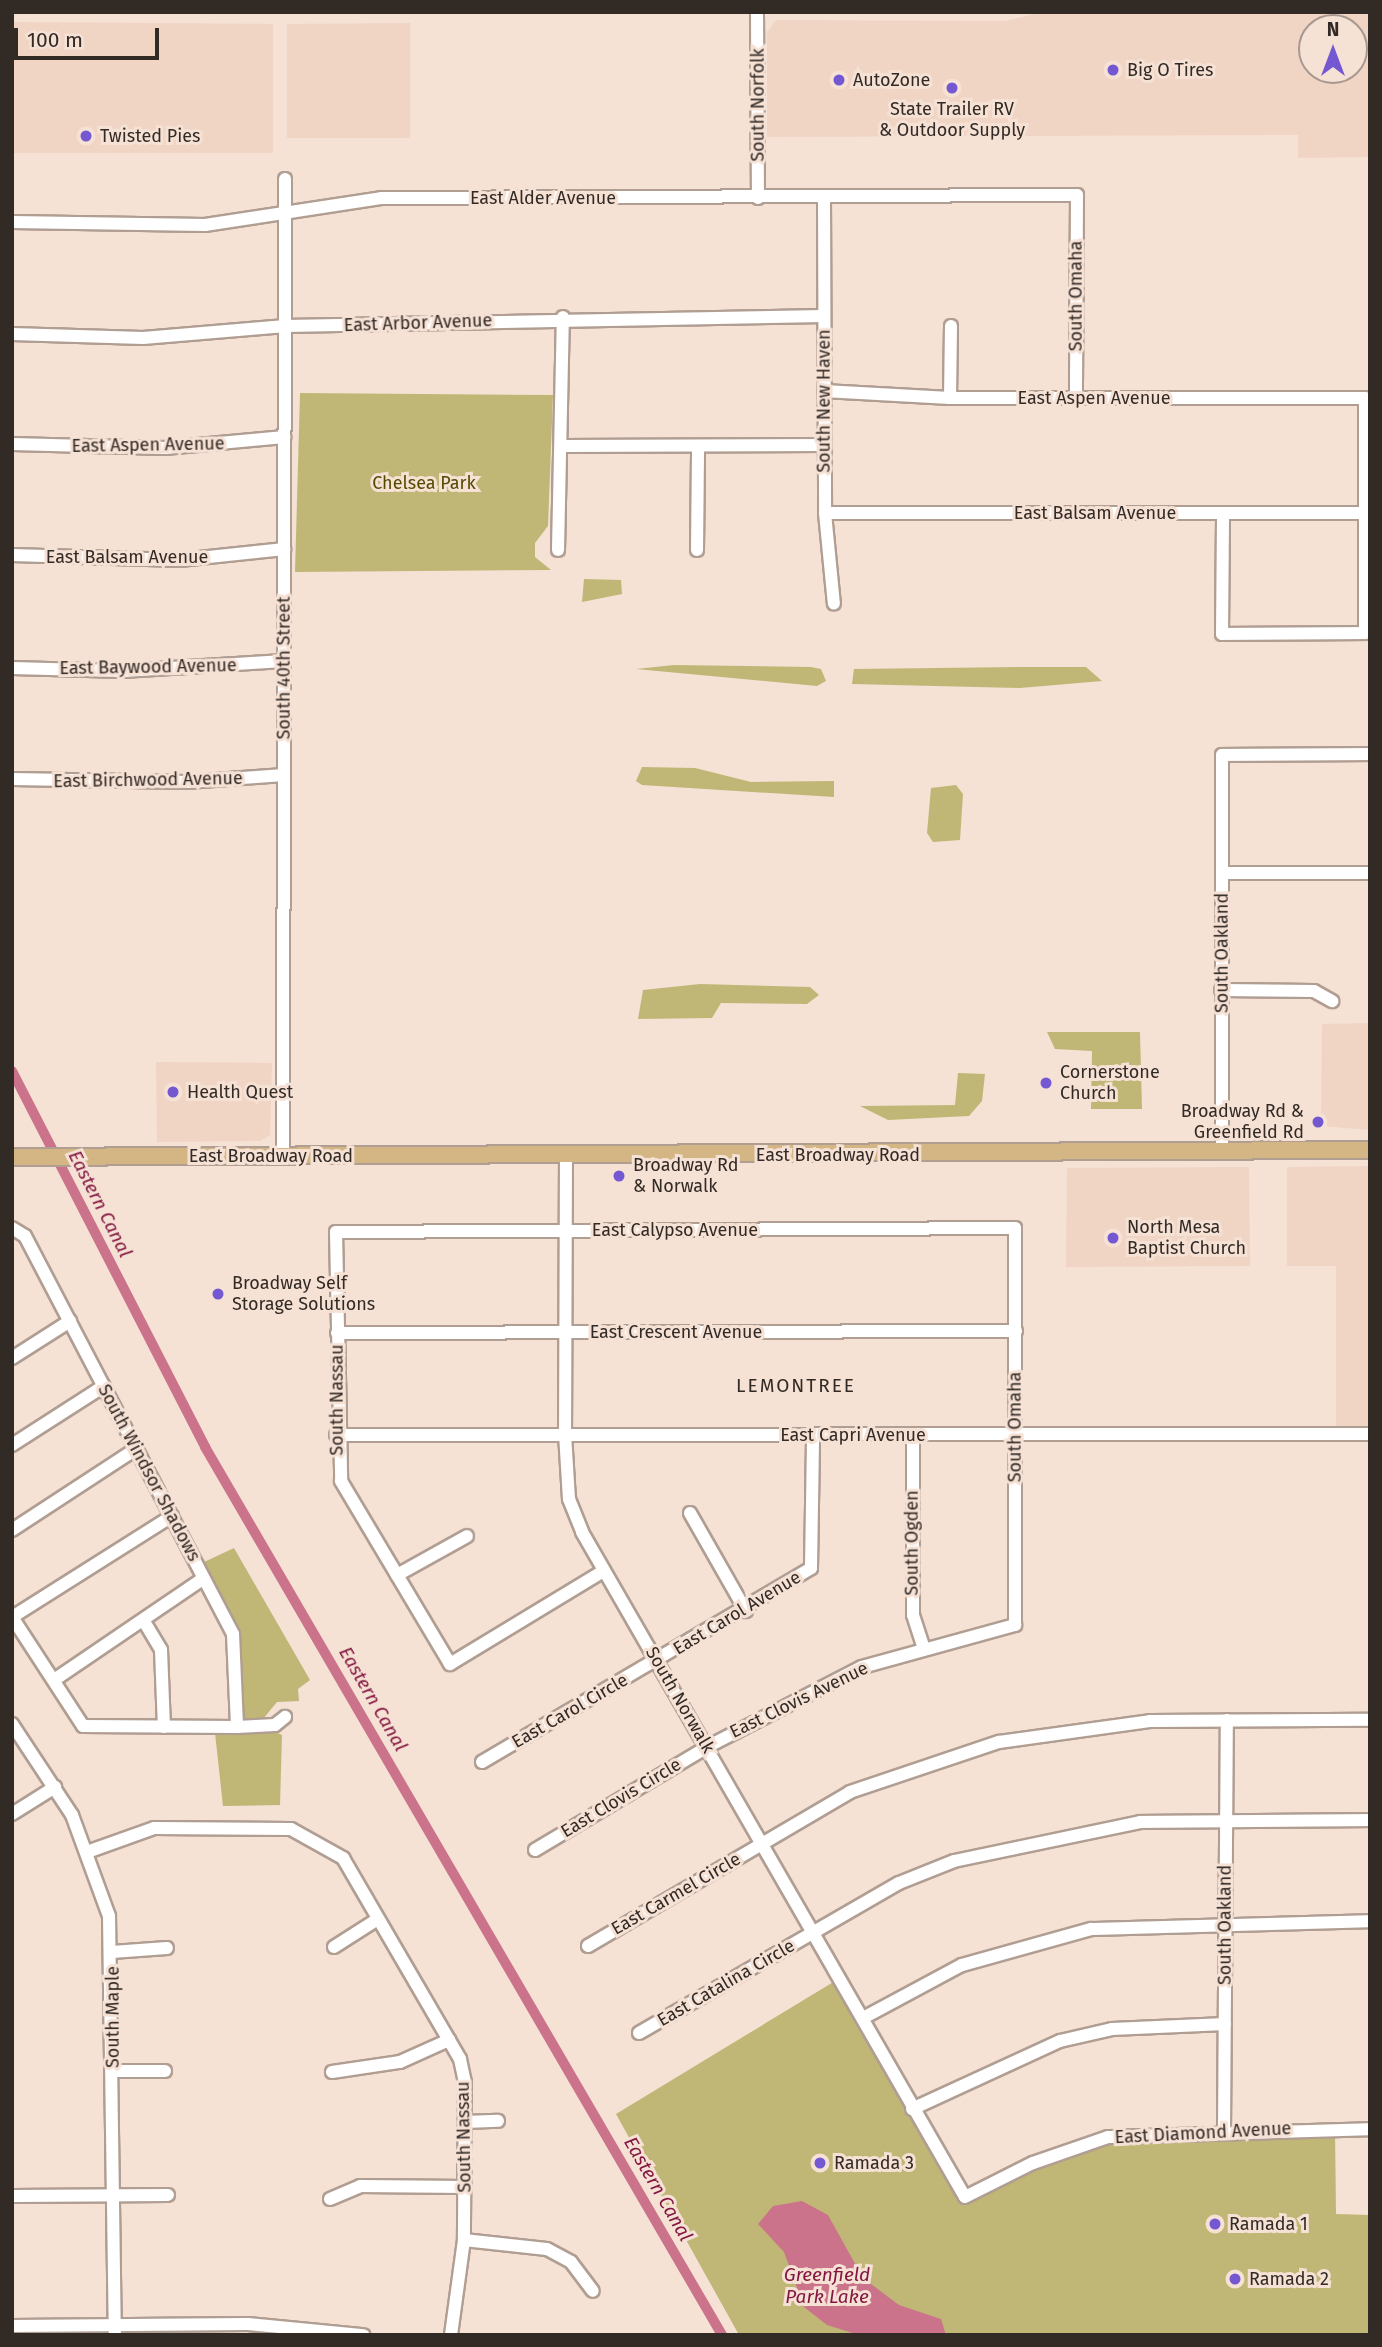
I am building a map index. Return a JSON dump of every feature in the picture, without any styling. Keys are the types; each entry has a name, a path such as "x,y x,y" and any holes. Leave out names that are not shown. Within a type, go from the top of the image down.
{"main road":[{"name":"East Broadway Road","path":"12,1157 1370,1150"}],"street":[{"name":"South Norfolk","path":"757,12 758,198"},
{"name":"South 40th Street","path":"283,1157 285,179"},
{"name":"East Alder Avenue","path":"12,222 158,228 285,214 381,198 1077,195"},
{"name":"South Omaha","path":"1076,397 1077,195"},
{"name":"South New Haven","path":"824,197 825,513 834,604"},
{"name":"East Arbor Avenue","path":"12,334 143,338 285,326 563,317 824,316"},
{"path":"558,550 563,446 563,317"},
{"path":"950,398 951,326"},
{"name":"East Aspen Avenue","path":"824,391 950,398 1365,398 1365,513"},
{"name":"East Aspen Avenue","path":"12,444 165,448 284,438"},
{"path":"563,446 824,446"},
{"path":"697,550 698,446"},
{"name":"East Balsam Avenue","path":"825,513 1365,513"},
{"path":"1223,513 1222,634 1365,633 1365,513"},
{"name":"East Balsam Avenue","path":"12,555 180,560 284,549"},
{"name":"East Baywood Avenue","path":"12,668 123,671 284,661"},
{"name":"South Oakland","path":"1222,1152 1222,755 1370,754"},
{"name":"East Birchwood Avenue","path":"12,779 187,782 284,775"},
{"path":"1222,873 1370,873"},
{"path":"1221,990 1314,990 1332,1001"},
{"name":"South Norwalk","path":"566,1156 565,1434 569,1500 602,1572 657,1660 763,1843 812,1934 863,2018 912,2109 965,2197"},
{"name":"South Omaha","path":"1015,1228 1015,1625"},
{"name":"East Calypso Avenue","path":"336,1232 1015,1228"},
{"name":"South Windsor Shadows","path":"16,1229 70,1321 233,1634 237,1727"},
{"name":"South Nassau","path":"336,1232 336,1434 341,1481 450,1664 602,1572"},
{"path":"12,1358 70,1321"},
{"name":"East Crescent Avenue","path":"337,1333 1016,1331"},
{"path":"12,1445 104,1386"},
{"name":"East Capri Avenue","path":"336,1434 1370,1434"},
{"name":"South Ogden","path":"913,1435 913,1615 923,1649"},
{"name":"East Carol Avenue","path":"657,1660 746,1611 811,1568 813,1436"},
{"path":"12,1530 136,1449"},
{"path":"690,1513 746,1611"},
{"path":"172,1516 12,1617 83,1726 237,1727 275,1725 285,1717"},
{"path":"397,1575 467,1536"},
{"path":"54,1680 145,1623 204,1578"},
{"path":"145,1623 161,1650 164,1727"},
{"name":"East Clovis Avenue","path":"707,1747 862,1667 1015,1625"},
{"name":"East Carol Circle","path":"482,1762 657,1660"},
{"path":"1227,1720 1370,1720"},
{"name":"South Oakland","path":"1224,2129 1227,1720"},
{"name":"East Carmel Circle","path":"589,1946 850,1792 999,1742 1150,1721 1227,1720"},
{"name":"South Maple","path":"12,1724 55,1787 87,1852 109,1916 112,1952 115,2330"},
{"name":"East Clovis Circle","path":"534,1850 707,1747"},
{"path":"12,1814 55,1787"},
{"path":"1226,1820 1370,1820"},
{"name":"East Catalina Circle","path":"639,2033 899,1883 1016,1843 1140,1822 1226,1820"},
{"name":"South Nassau","path":"87,1852 154,1828 291,1829 343,1858 449,2040 466,2082 464,2240 451,2335"},
{"path":"334,1947 378,1919"},
{"path":"863,2018 962,1965 1023,1945 1091,1929 1225,1921 1370,1921"},
{"path":"112,1952 167,1948"},
{"path":"912,2109 1060,2041 1124,2028 1225,2024"},
{"path":"332,2072 400,2062 449,2040"},
{"path":"113,2071 165,2070"},
{"path":"465,2122 498,2121"},
{"name":"East Diamond Avenue","path":"965,2197 1033,2163 1108,2137 1224,2129 1370,2129"},
{"path":"330,2199 360,2186 465,2187"},
{"path":"12,2196 167,2195"},
{"path":"464,2240 547,2249 571,2262 593,2291"},
{"path":"12,2326 115,2330 248,2324 363,2335"}],"shaded area":[{"path":"1038,13 1370,13 1370,157 1298,158 1298,135 767,137 767,32 776,20 1006,21"},
{"path":"12,22 273,24 273,153 12,153"},
{"path":"410,23 410,138 287,138 287,24"},
{"path":"1370,1023 1370,1130 1321,1126 1322,1024"},
{"path":"156,1062 272,1063 270,1135 260,1141 157,1142"},
{"path":"1370,1166 1370,1434 1336,1435 1336,1266 1287,1266 1287,1167"},
{"path":"1249,1167 1250,1266 1066,1267 1067,1168"}],"green space":[{"name":"Chelsea Park","path":"300,393 553,395 548,526 535,543 535,557 551,570 295,572"},
{"path":"584,579 621,580 622,594 582,602"},
{"path":"674,665 811,667 821,669 826,681 817,686 636,669"},
{"path":"1086,667 1102,681 1020,688 852,684 854,669"},
{"path":"642,767 695,768 751,782 834,781 834,797 642,785 636,781"},
{"path":"956,785 963,794 960,840 933,842 927,833 931,788"},
{"path":"700,984 810,987 819,995 807,1004 721,1003 712,1018 638,1019 643,990"},
{"path":"1047,1032 1140,1032 1142,1109 1091,1109 1092,1051 1055,1049"},
{"path":"958,1073 985,1074 982,1101 969,1116 888,1120 860,1106 955,1105"},
{"path":"234,1548 310,1680 298,1689 299,1701 277,1702 263,1719 243,1720 235,1624 202,1563"},
{"path":"275,1732 282,1735 280,1805 223,1806 215,1733"},
{"path":"840,1978 965,2197 1108,2137 1335,2129 1336,2214 1370,2215 1370,2335 739,2335 616,2114"}],"water":[{"name":"Greenfield Park Lake","path":"802,2201 828,2215 863,2278 899,2305 941,2319 946,2335 859,2335 827,2325 804,2307 784,2252 758,2224 773,2206"}],"waterway":[{"name":"Eastern Canal","path":"12,1071 205,1447 722,2335"}],"place":[{"name":"Big O Tires","path":"1113,70"},
{"name":"AutoZone","path":"839,80"},
{"name":"State Trailer RV & Outdoor Supply","path":"952,88"},
{"name":"Twisted Pies","path":"86,136"},
{"name":"Cornerstone Church","path":"1046,1083"},
{"name":"Health Quest","path":"173,1092"},
{"name":"Broadway Rd & Greenfield Rd","path":"1318,1122"},
{"name":"Broadway Rd & Norwalk","path":"619,1176"},
{"name":"North Mesa Baptist Church","path":"1113,1238"},
{"name":"Broadway Self Storage Solutions","path":"218,1294"},
{"name":"Ramada 3","path":"820,2163"},
{"name":"Ramada 1","path":"1215,2224"},
{"name":"Ramada 2","path":"1235,2279"}],"district":[{"name":"LEMONTREE","path":"796,1386"}]}
